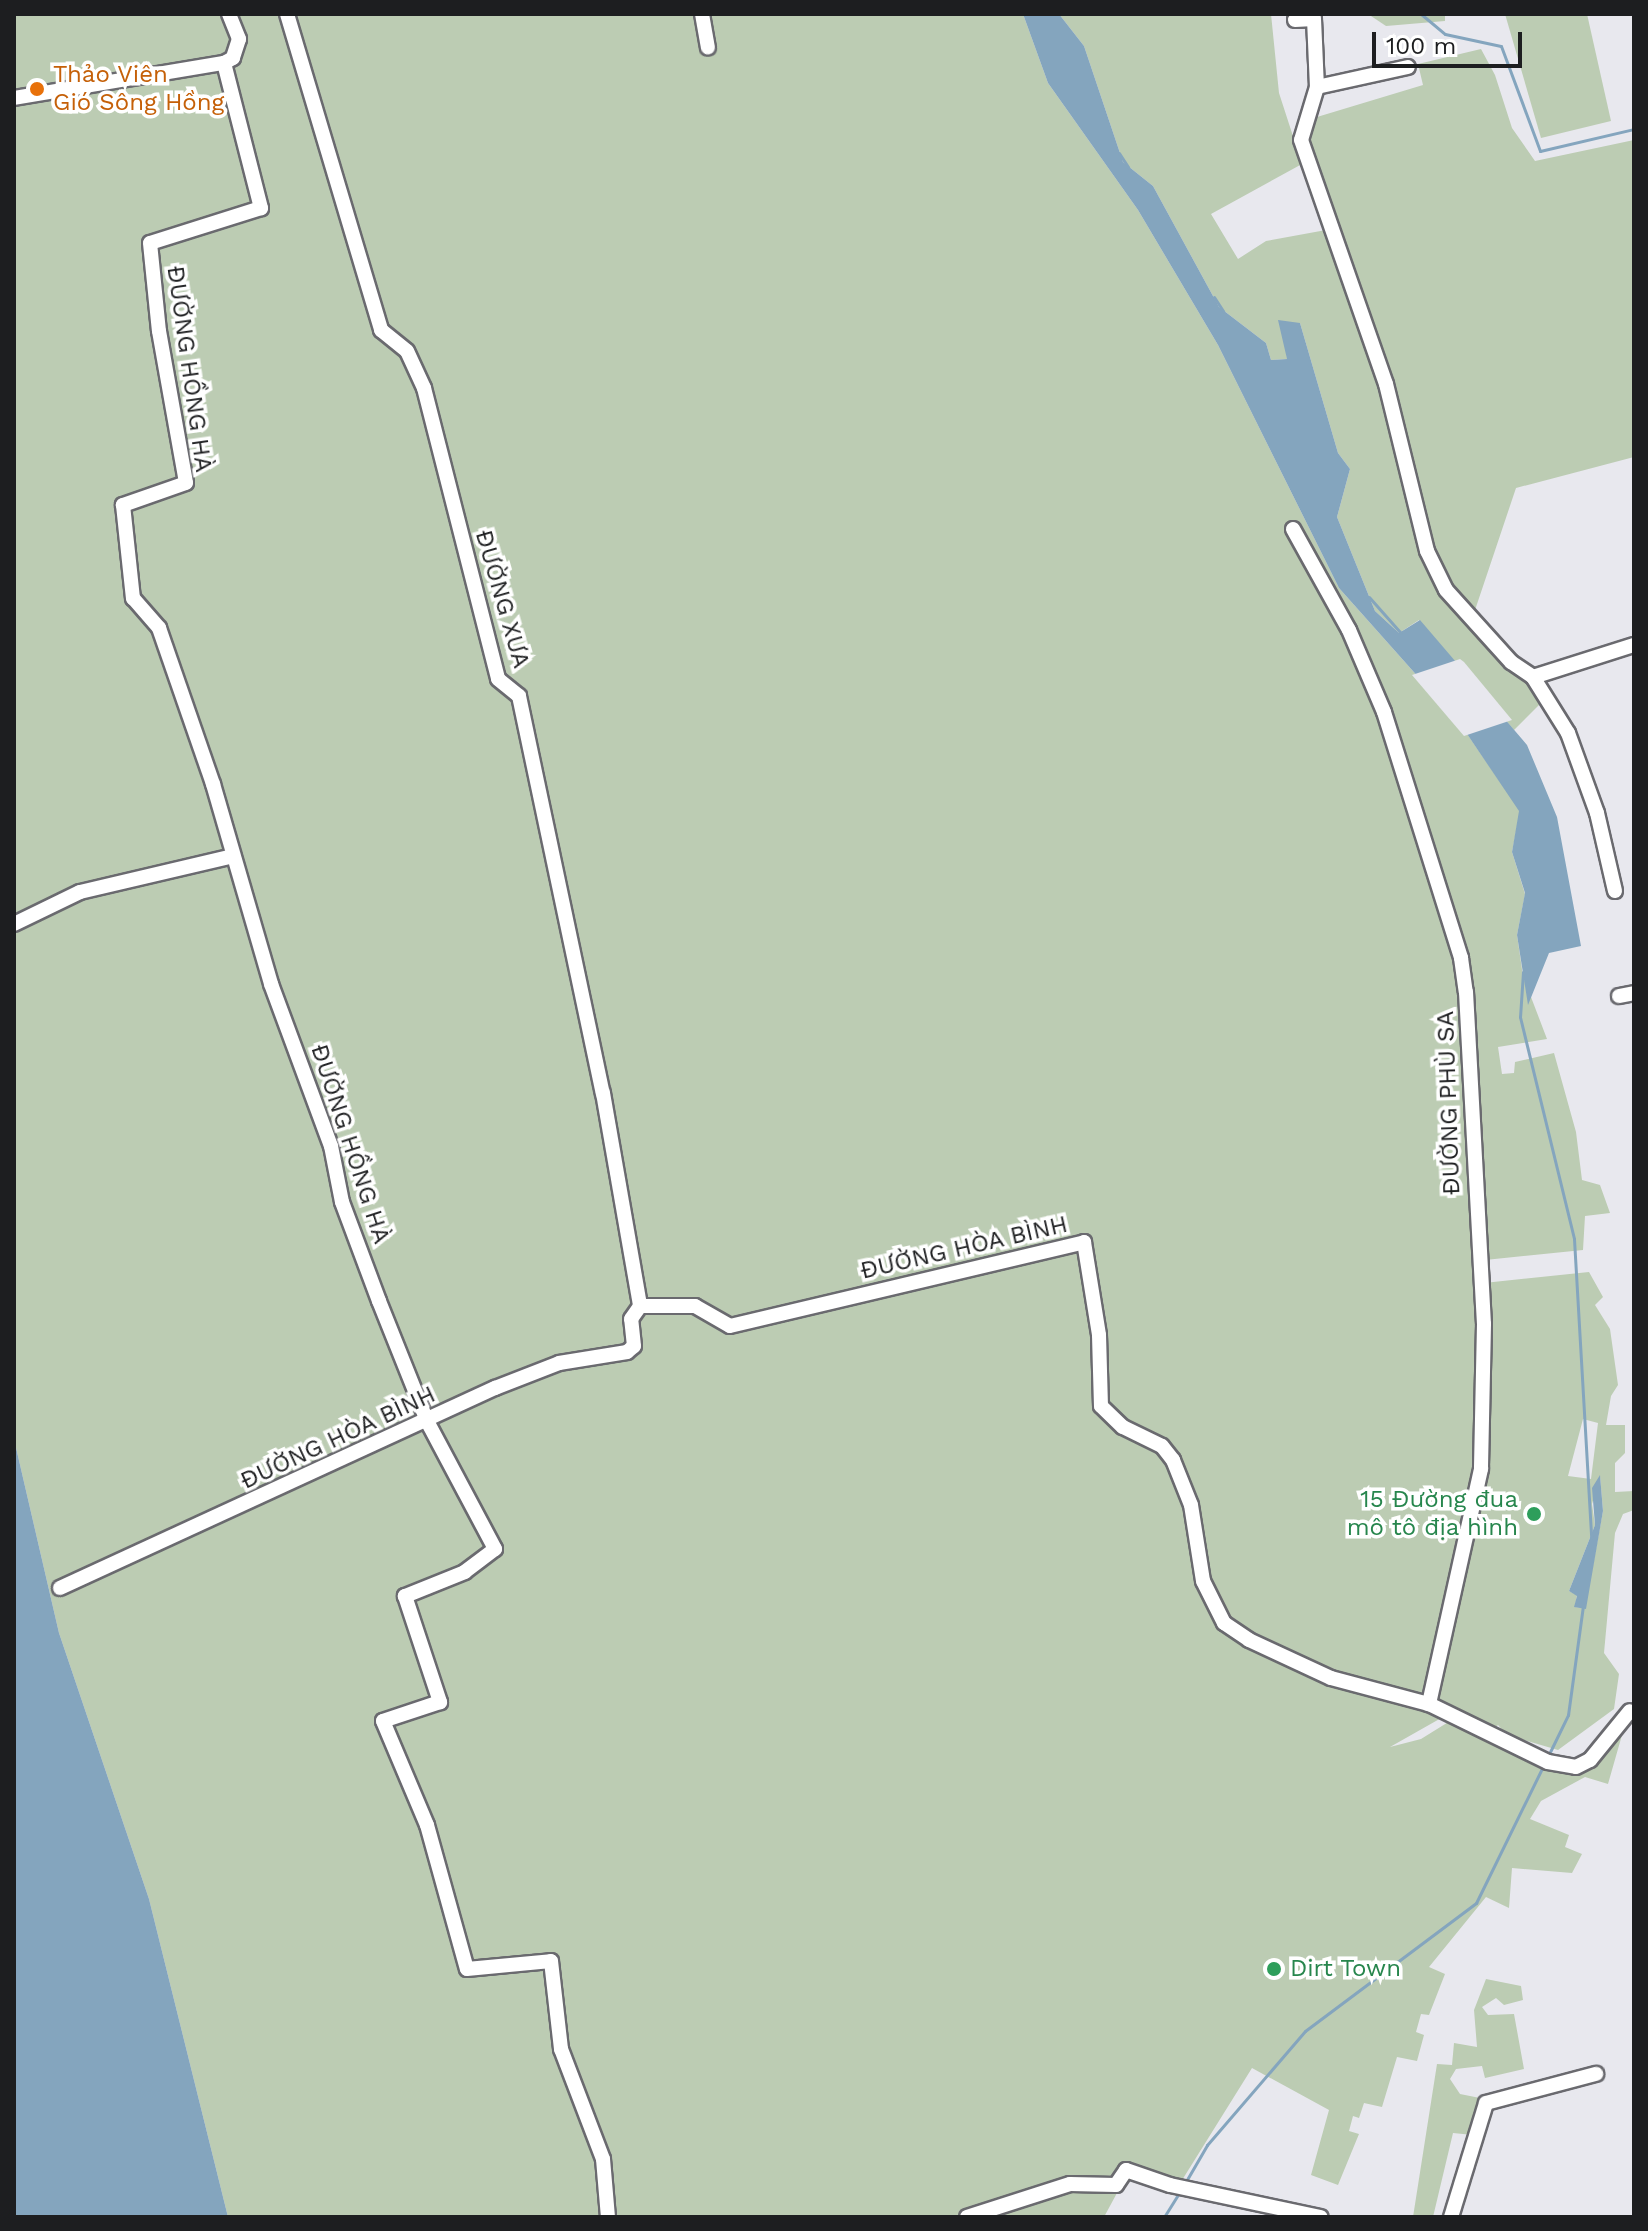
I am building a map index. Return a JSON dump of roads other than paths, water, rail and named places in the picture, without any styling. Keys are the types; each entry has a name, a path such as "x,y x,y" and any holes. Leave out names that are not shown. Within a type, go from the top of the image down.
{"street":[{"path":"14,98 224,63 233,58 239,39 229,14"},
{"name":"ĐƯỜNG XƯA","path":"287,14 381,330 407,351 424,388 498,679 519,696 603,1093 640,1306"},
{"path":"702,14 708,47"},
{"path":"1295,20 1314,19 1317,87 1301,140 1386,384 1427,551 1462,611 1533,677 1568,733 1597,813 1615,891"},
{"name":"ĐƯỜNG HỒNG HÀ","path":"224,63 261,208 150,243 159,331 186,483 123,505 136,606 159,628 271,984 331,1146 342,1202 427,1421 495,1549 465,1572 405,1596 440,1702 383,1721 421,1806 467,1969 551,1961 561,2049 603,2159 608,2217"},
{"path":"1317,87 1408,67"},
{"name":"ĐƯỜNG PHÙ SA","path":"1293,529 1349,630 1384,712 1448,914 1466,992 1484,1324 1481,1469 1429,1704"},
{"path":"1533,677 1634,645"},
{"path":"14,924 80,892 233,856"},
{"name":"ĐƯỜNG HÒA BÌNH","path":"60,1588 559,1363 627,1352 634,1346 631,1319 640,1306 695,1306 730,1326 1084,1242 1099,1335 1101,1406 1123,1427 1162,1446 1173,1460 1191,1505 1203,1581 1224,1623 1249,1640 1331,1678 1429,1704 1524,1754 1576,1767 1608,1742 1630,1711"},
{"path":"1451,2217 1486,2103 1596,2074"},
{"path":"967,2217 1070,2184 1110,2187 1126,2170 1170,2185 1321,2217"}],"water":[{"path":"1023,14 1059,14 1084,46 1123,162 1153,186 1219,307 1266,343 1271,360 1287,359 1278,320 1300,323 1338,453 1350,469 1337,517 1375,611 1399,633 1420,620 1527,745 1557,817 1581,946 1549,953 1528,1005 1517,935 1525,893 1512,852 1519,811 1461,725 1339,588 1218,345 1138,210 1048,83"},
{"path":"14,1439 59,1633 149,1899 228,2217 14,2217"},
{"path":"1600,1475 1603,1511 1586,1609 1574,1607 1577,1596 1569,1591 1595,1525 1592,1488"}],"waterway":[{"path":"1421,14 1445,34 1501,46 1540,151 1634,129"},
{"path":"1119,153 1128,167"},
{"path":"1214,297 1223,311"},
{"path":"1369,597 1401,633"},
{"path":"1523,972 1520,1017 1574,1239 1591,1538"},
{"path":"1548,1756 1568,1715 1583,1605"},
{"path":"1185,2183 1207,2145 1305,2031 1476,1903 1543,1766"},
{"path":"1164,2217 1179,2193"}],"place":[{"name":"Thảo Viên Gió Sông Hồng","path":"37,89"},
{"name":"15 Đường đua mô tô địa hình","path":"1534,1514"},
{"name":"Dirt Town","path":"1274,1969"}]}
